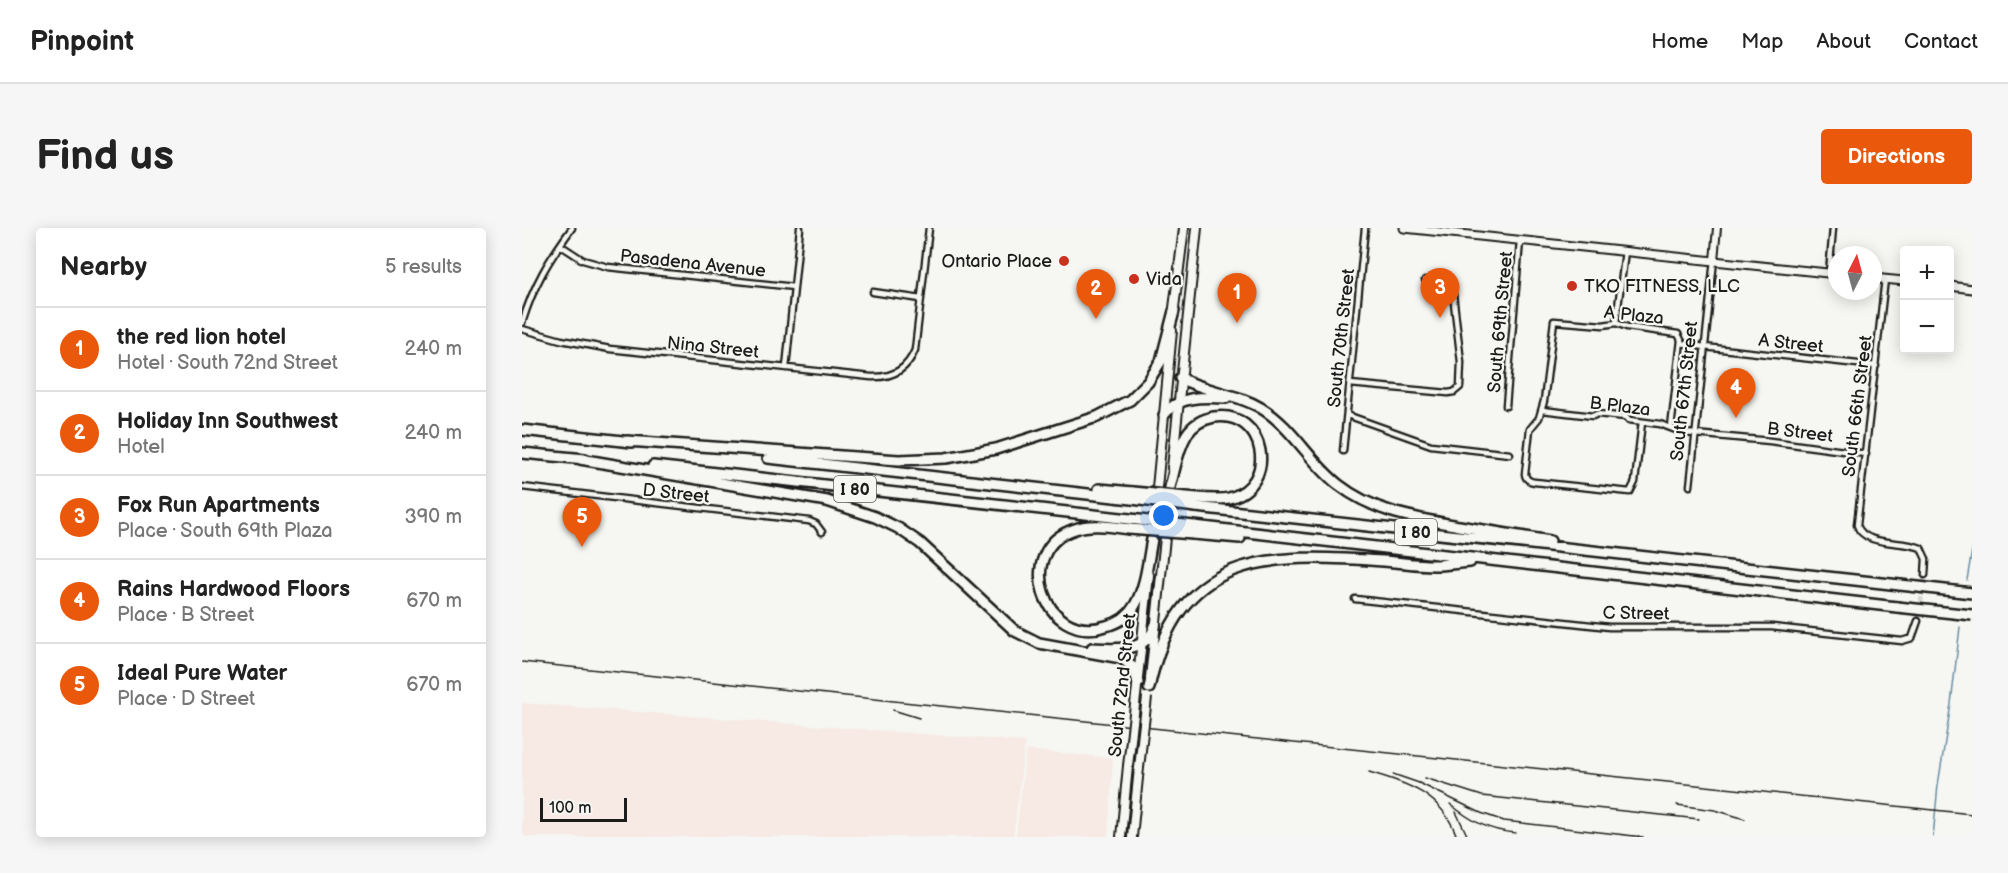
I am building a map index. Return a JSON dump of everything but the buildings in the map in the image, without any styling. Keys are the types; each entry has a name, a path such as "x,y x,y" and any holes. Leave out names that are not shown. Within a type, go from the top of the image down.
{"highway":[{"path":"627,441 899,460 946,458 996,449 1097,417 1130,400 1148,382 1161,361 1174,311"},
{"path":"1180,378 1258,406 1281,423 1318,467 1359,499 1380,509 1410,517 1635,556"},
{"path":"1164,415 1178,402 1199,398 1241,399"},
{"path":"1170,488 1180,449 1193,428 1206,420 1218,417 1227,417 1240,422 1251,430 1259,445 1261,463 1257,476 1248,487 1234,496 1196,503"},
{"name":"I 80","path":"522,430 977,482 1196,503 1635,556 1972,593"},
{"name":"I 80","path":"522,453 1130,524 1341,543 1972,615"},
{"path":"580,459 827,501 863,512 898,528 920,543 1008,625 1023,636 1039,643 1121,658 1134,668 1138,683"},
{"path":"1130,524 1082,527 1062,535 1050,547 1042,563 1040,585 1046,602 1061,619 1077,627 1095,628 1113,624 1128,614 1135,605 1141,590 1152,538"},
{"path":"1148,692 1162,642 1183,606 1213,579 1240,567 1262,562 1293,560 1361,560 1434,565 1494,560"},
{"path":"1039,643 1125,648 1142,645 1152,634 1155,626"}],"main road":[{"path":"1157,488 1184,228"},
{"path":"1170,488 1197,228"},
{"path":"1404,228 1828,272"},
{"path":"1882,279 1900,280"},
{"path":"1954,287 1972,289"},
{"name":"South 72nd Street","path":"1132,837 1165,537"},
{"name":"South 72nd Street","path":"1121,837 1152,538"}],"street":[{"path":"522,323 535,284 572,228"},
{"path":"786,368 800,228"},
{"path":"873,292 921,299 929,228"},
{"name":"South 70th Street","path":"1343,450 1365,228"},
{"name":"South 67th Street","path":"1690,486 1717,228"},
{"path":"1833,228 1833,246"},
{"name":"South 69th Street","path":"1506,406 1520,241"},
{"name":"Pasadena Avenue","path":"560,245 583,260 608,267 794,287"},
{"path":"1616,323 1625,250"},
{"name":"South 66th Street","path":"1885,279 1857,521 1858,529 1862,535 1870,539 1915,545 1924,551 1926,559 1924,575"},
{"path":"1350,384 1448,393 1460,387 1453,294 1450,290 1425,280"},
{"name":"Nina Street","path":"522,329 561,340 609,349 880,377 891,375 902,369 910,360 915,350 921,299"},
{"name":"A Plaza","path":"1542,410 1554,321 1603,326 1616,323 1627,327 1676,333 1682,338 1681,343 1704,347"},
{"path":"1671,428 1681,343"},
{"name":"A Street","path":"1704,347 1876,366"},
{"path":"1542,410 1530,429 1525,474 1526,479 1530,481 1544,483 1628,492 1632,490 1635,482 1642,422"},
{"name":"B Plaza","path":"1542,410 1593,416 1597,414 1616,416 1660,424 1695,434"},
{"path":"1347,415 1431,445 1510,454"},
{"name":"B Street","path":"1695,434 1866,454"},
{"name":"D Street","path":"522,487 809,521 816,524 822,532"},
{"name":"C Street","path":"1356,599 1613,627 1772,627 1902,641 1910,640 1914,636 1918,621"}],"shaded area":[{"path":"522,703 1025,742 1013,837 522,837"},
{"path":"1026,750 1113,758 1108,837 1016,837"}],"waterway":[{"path":"1967,580 1972,550"},
{"path":"1933,837 1960,627"}],"tunnel":[{"path":"1153,525 1156,498"},
{"path":"1166,527 1169,500"},
{"path":"1918,621 1925,575"}],"railway":[{"path":"522,662 1972,814"},
{"path":"893,710 919,718"},
{"path":"1369,772 1398,781 1433,801 1443,810 1457,837"},
{"path":"1393,774 1419,783 1481,813 1504,821 1643,837"},
{"path":"1425,778 1482,796 1699,819"},
{"path":"1450,804 1481,824 1497,830 1516,833"},
{"path":"1677,805 1715,810 1745,819"},
{"path":"1456,812 1468,837"}],"place":[{"name":"Ontario Place","path":"1064,261"},
{"name":"Vida","path":"1134,279"},
{"name":"TKO FITNESS, LLC","path":"1572,286"},
{"name":"Fox Run Apartments","path":"1440,318"},
{"name":"Holiday Inn Southwest","path":"1096,319"},
{"name":"the red lion hotel","path":"1237,323"},
{"name":"Rains Hardwood Floors","path":"1736,418"},
{"name":"Ideal Pure Water","path":"582,547"}]}
